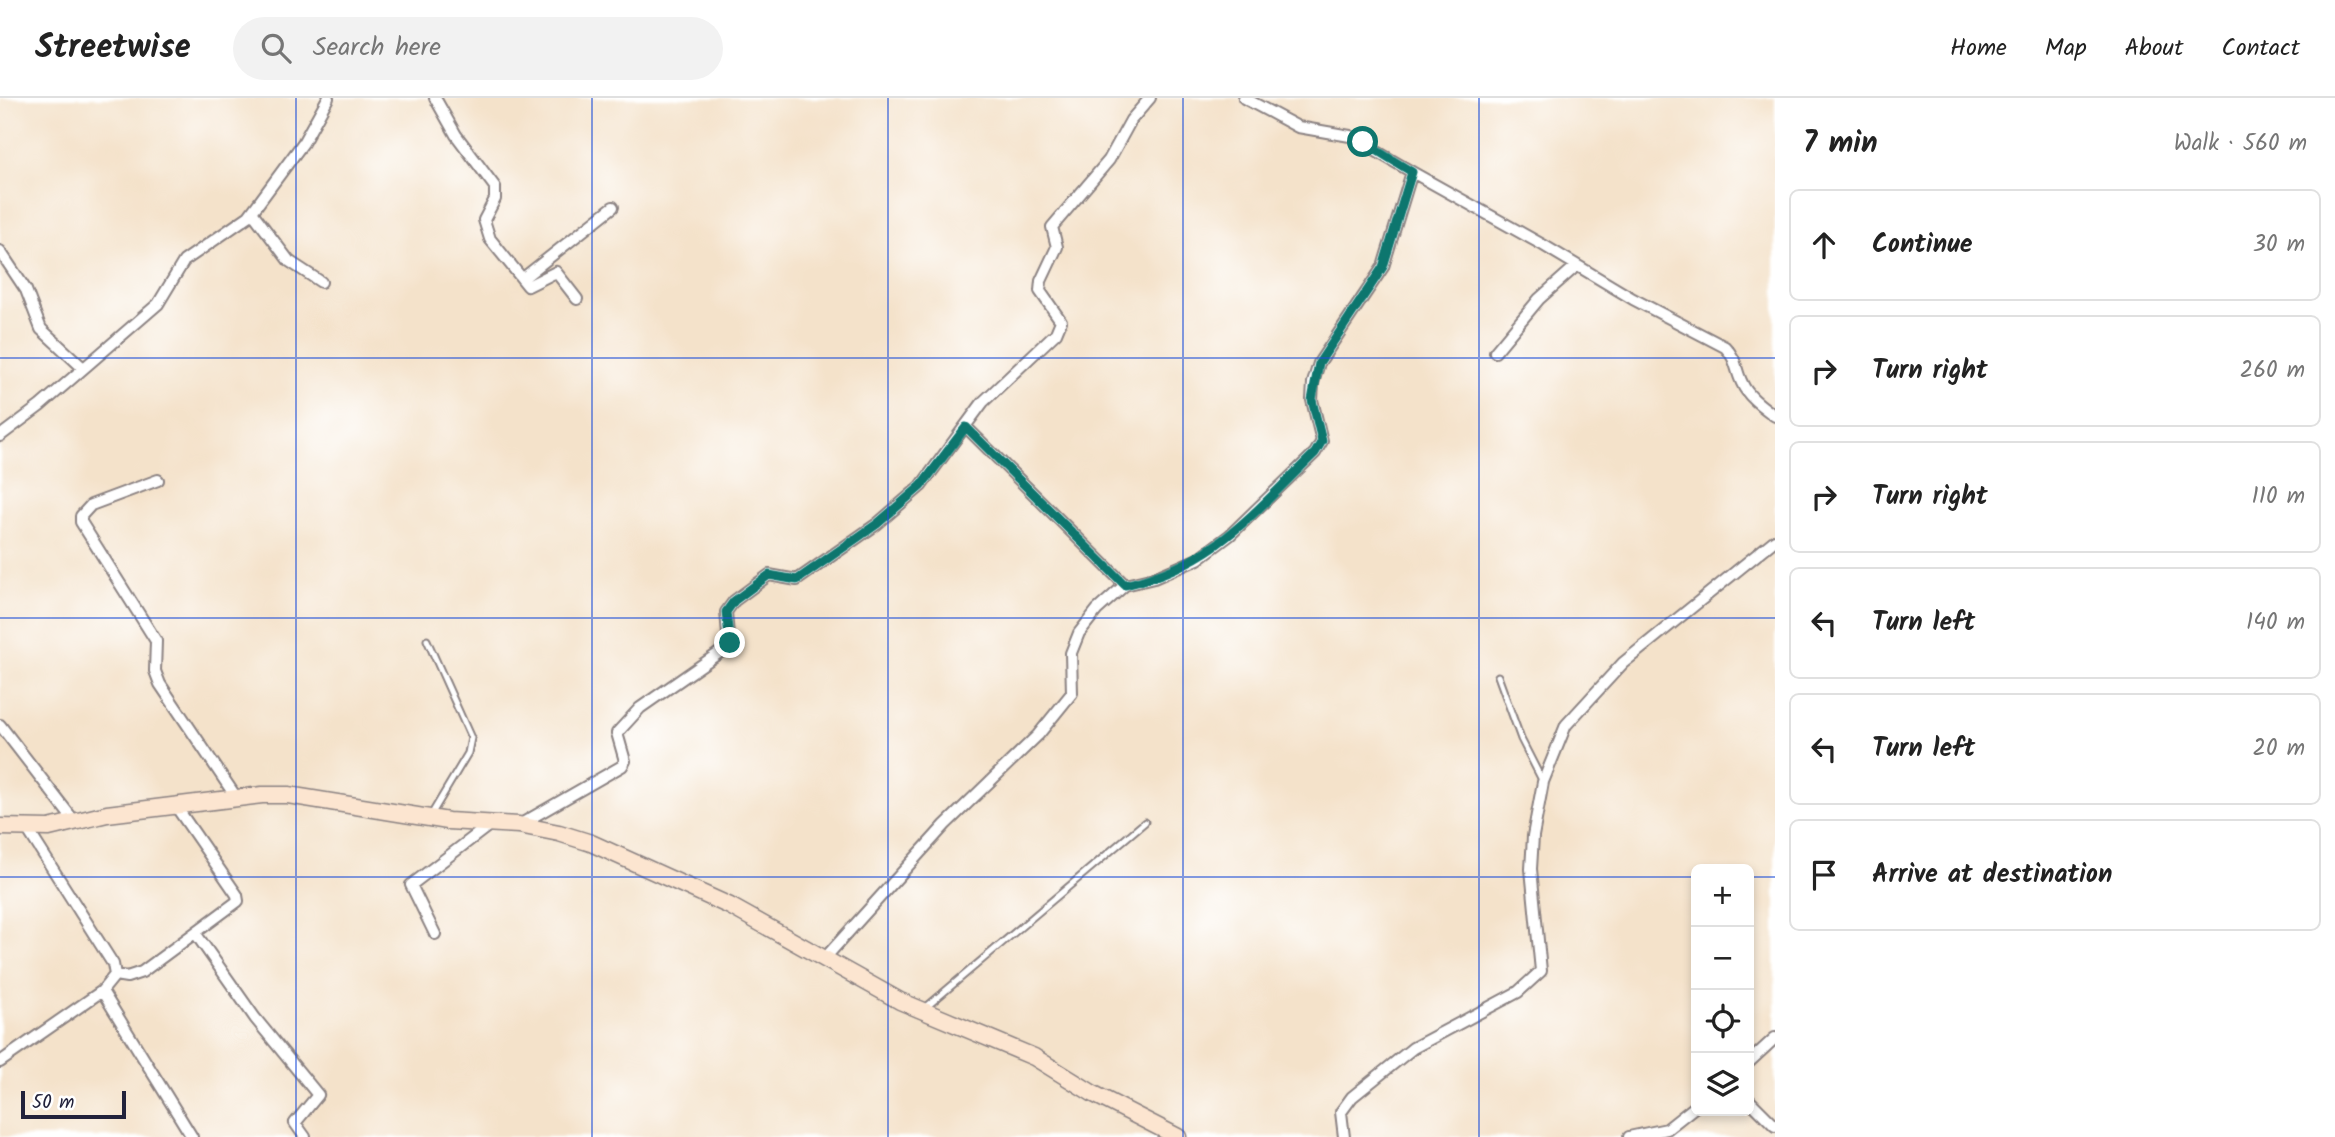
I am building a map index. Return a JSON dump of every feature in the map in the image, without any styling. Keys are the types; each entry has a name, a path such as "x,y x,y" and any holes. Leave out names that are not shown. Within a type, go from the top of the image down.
{"main road":[{"path":"0,827 28,830 175,805 236,797 288,795 429,817 519,825 559,833 591,843 730,906 922,1011 1034,1056 1160,1133 1178,1137"}],"street":[{"path":"0,436 40,406 158,304 184,261 252,212 303,143 328,98"},
{"path":"435,98 456,135 495,187 497,193 484,220 485,229 530,286 556,272 577,299"},
{"path":"1244,98 1298,127 1350,136 1543,245 1575,267 1725,347 1734,356 1741,383 1751,396 1775,416"},
{"path":"519,825 622,766 625,761 617,733 640,708 729,646 726,615 734,601 769,575 797,580 877,524 921,486 1003,380 1061,327 1061,321 1040,291 1041,281 1057,247 1052,227 1109,160 1147,99"},
{"path":"824,959 945,825 1038,735 1072,693 1071,653 1079,633 1097,611 1125,585 1154,578 1198,559 1230,536 1315,453 1322,441 1312,400 1319,363 1383,267 1412,172"},
{"path":"523,279 613,207"},
{"path":"252,212 289,261 321,282"},
{"path":"0,251 26,290 41,329 82,367"},
{"path":"1495,352 1539,299 1575,267"},
{"path":"966,427 1125,585"},
{"path":"158,480 90,505 81,516 82,522 156,641 155,671 160,684 236,797"},
{"path":"1344,1137 1341,1112 1352,1097 1413,1048 1518,992 1541,971 1531,869 1533,836 1543,782 1566,725 1623,663 1775,540"},
{"path":"0,725 75,822"},
{"path":"115,975 136,975 234,906 239,899 175,805"},
{"path":"435,934 412,884 492,823"},
{"path":"0,1062 102,991 115,975 113,964 28,830"},
{"path":"196,934 255,1018 318,1095 295,1123 305,1137"},
{"path":"102,991 192,1137"},
{"path":"1754,1057 1775,1038"},
{"path":"1754,1105 1775,1126"},
{"path":"1629,1137 1667,1129 1691,1110"}],"lane":[{"path":"427,640 471,738 468,753 429,817"},
{"path":"1498,676 1521,739 1543,782"},
{"path":"922,1011 1145,822"}],"route":[{"path":"730,643 726,612 734,601 769,575 797,580 877,524 921,486 966,427 1125,585 1179,569 1230,536 1315,453 1322,441 1312,400 1313,383 1319,363 1327,346 1383,267 1390,249 1412,172 1363,142"}]}
